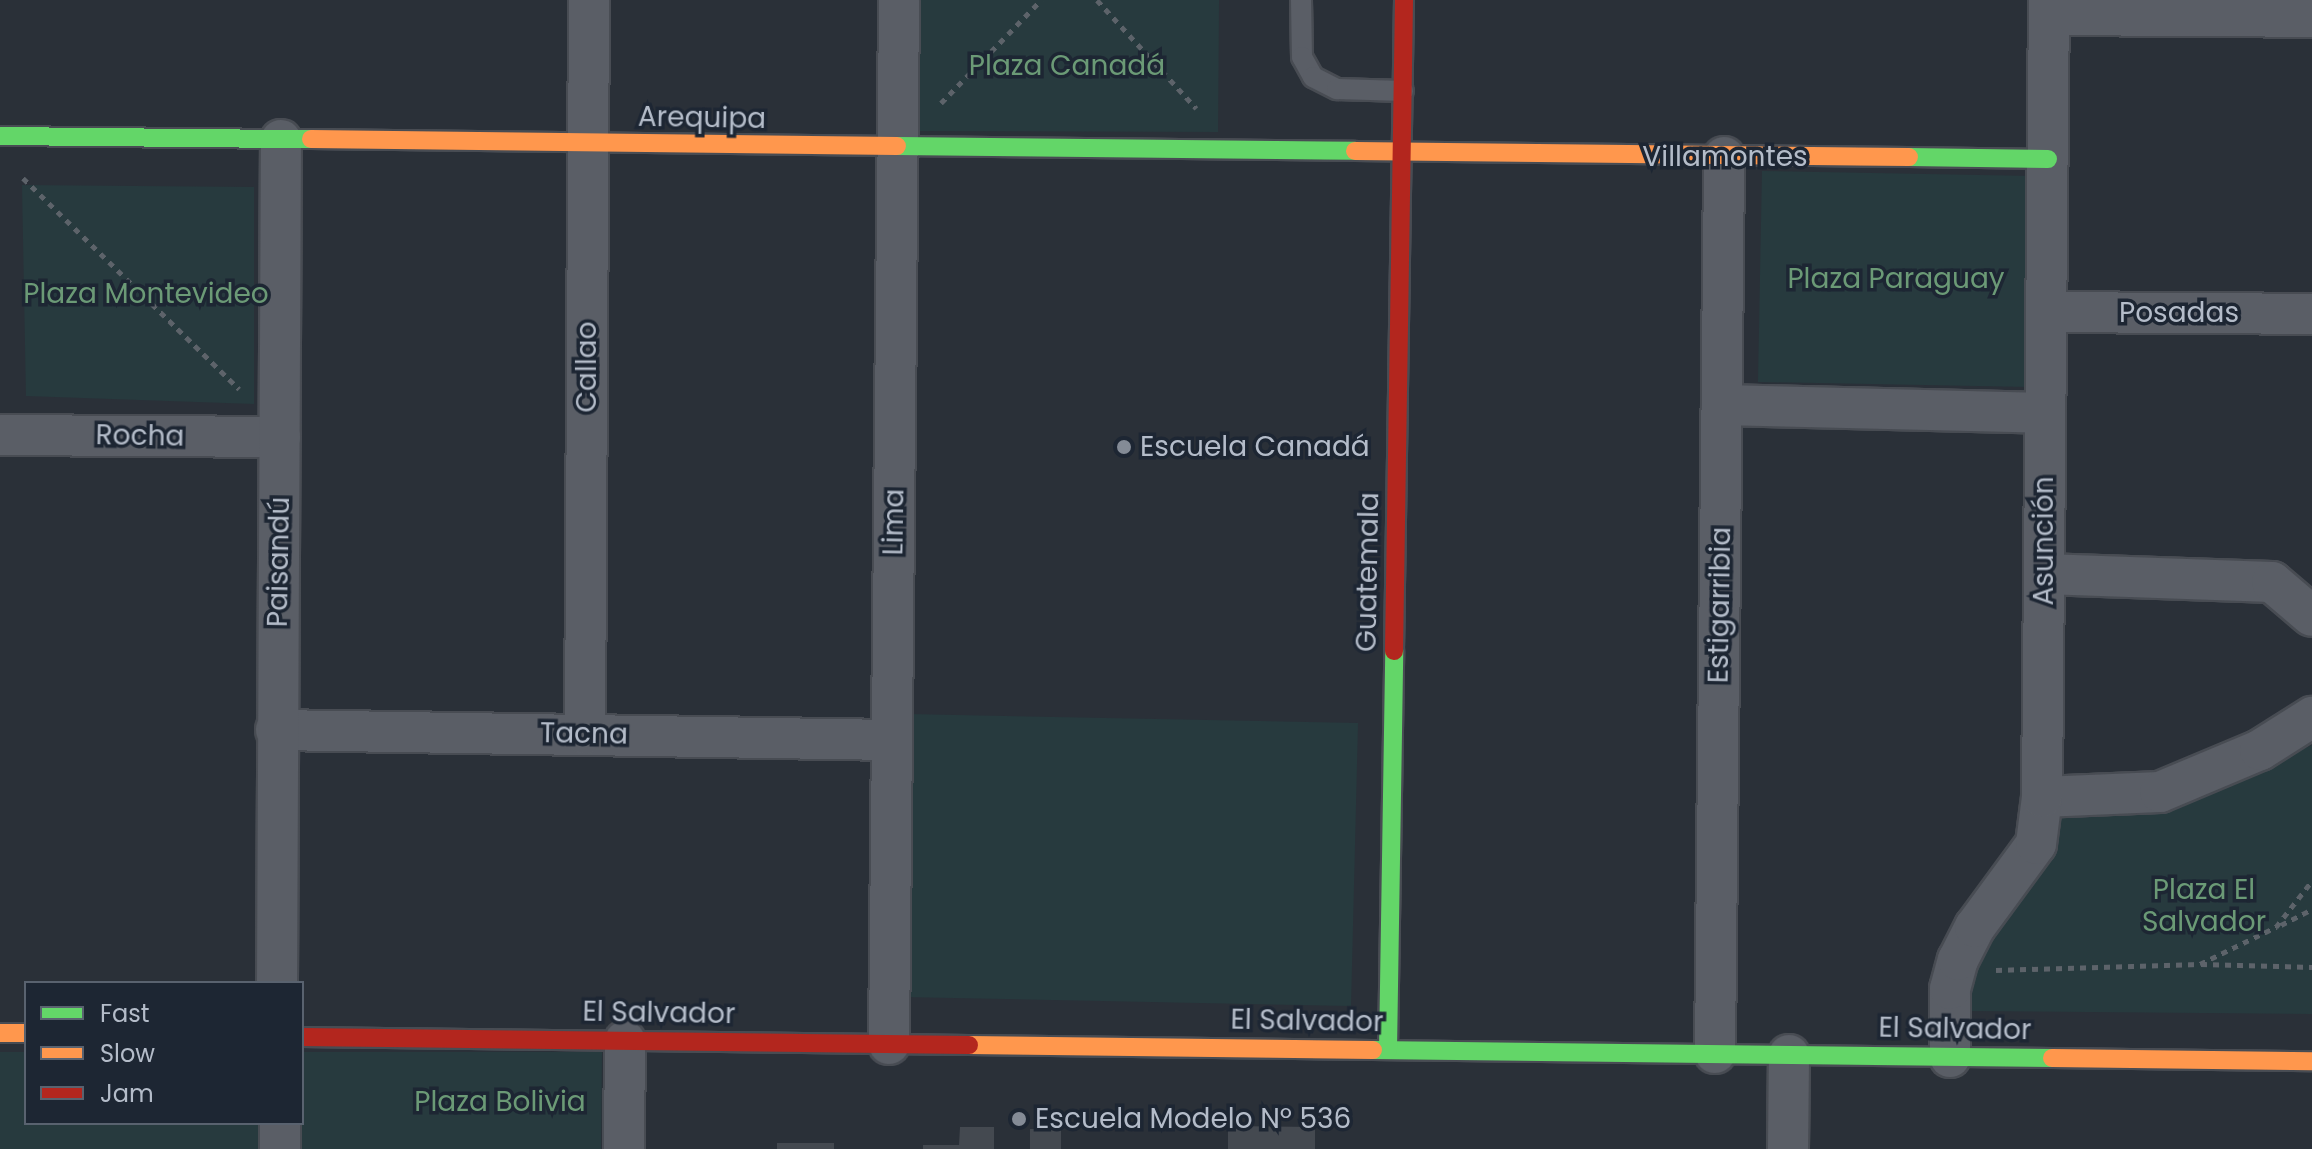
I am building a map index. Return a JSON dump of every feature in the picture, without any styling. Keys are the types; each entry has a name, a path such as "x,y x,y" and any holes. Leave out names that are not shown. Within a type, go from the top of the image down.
{"street":[{"name":"Callao","path":"585,734 589,0"},
{"name":"Lima","path":"889,1044 899,0"},
{"name":"Guatemala","path":"1388,1050 1404,0"},
{"path":"2049,8 2312,17"},
{"name":"Asunción","path":"1950,1057 1950,989 1955,971 1975,927 2036,844 2042,797 2049,8"},
{"name":"Arequipa","path":"0,136 1403,155"},
{"name":"Paisandú","path":"277,981 281,140"},
{"name":"Villamontes","path":"1403,155 2048,159"},
{"name":"Estigarribia","path":"1715,1053 1724,157"},
{"name":"Posadas","path":"2046,312 2312,314"},
{"path":"1722,405 2045,413"},
{"name":"Rocha","path":"0,435 280,437"},
{"path":"2044,574 2272,582 2312,616"},
{"path":"2042,797 2160,792 2260,750 2312,717"},
{"name":"Tacna","path":"276,730 891,740"},
{"path":"0,1033 24,1033"},
{"name":"El Salvador","path":"304,1037 2312,1061"},
{"path":"624,1149 625,1041"},
{"path":"1788,1149 1789,1055"},
{"path":"280,1125 280,1149"}],"lane":[{"path":"1301,0 1302,57 1313,77 1337,89 1403,91"}],"path":[{"path":"899,148 1041,0"},
{"path":"1097,0 1235,152"},
{"path":"20,173 254,404 280,437"},
{"path":"2276,927 2312,881"},
{"path":"2200,964 2312,909"},
{"path":"1955,971 2200,964 2312,967"}],"green space":[{"name":"Plaza Canadá","path":"916,0 1219,0 1218,132 915,131"},
{"name":"Plaza Paraguay","path":"1762,171 2035,176 2030,387 1758,382"},
{"name":"Plaza Montevideo","path":"22,185 254,187 254,404 26,396"},
{"path":"907,714 1358,723 1351,1006 901,997"},
{"name":"Plaza El Salvador","path":"2312,745 2312,1014 1961,1011 1973,949 2046,811 2248,774"},
{"name":"Plaza Bolivia","path":"0,1052 24,1052 24,1125 304,1125 304,1052 602,1052 601,1149 0,1149"}],"building":[{"path":"1228,1126 1315,1127 1315,1149 1228,1149"},
{"path":"960,1127 994,1127 994,1149 923,1149 923,1145 959,1145"},
{"path":"1030,1129 1061,1129 1061,1149 1030,1149"},
{"path":"777,1143 834,1143 834,1149 777,1149"}],"traffic: fast":[{"path":"0,136 311,139"},
{"path":"897,146 1355,151"},
{"path":"1909,157 2048,159"},
{"path":"1388,1050 1394,651"},
{"path":"1373,1050 2052,1058"}],"traffic: slow":[{"path":"311,139 897,146"},
{"path":"1355,151 1909,157"},
{"path":"0,1033 24,1033"},
{"path":"969,1045 1373,1050"},
{"path":"2052,1058 2312,1061"}],"traffic: jam":[{"path":"1394,651 1404,0"},
{"path":"304,1037 969,1045"}],"place":[{"name":"Escuela Canadá","path":"1124,447"},
{"name":"Escuela Modelo Nº 536","path":"1019,1119"}]}
